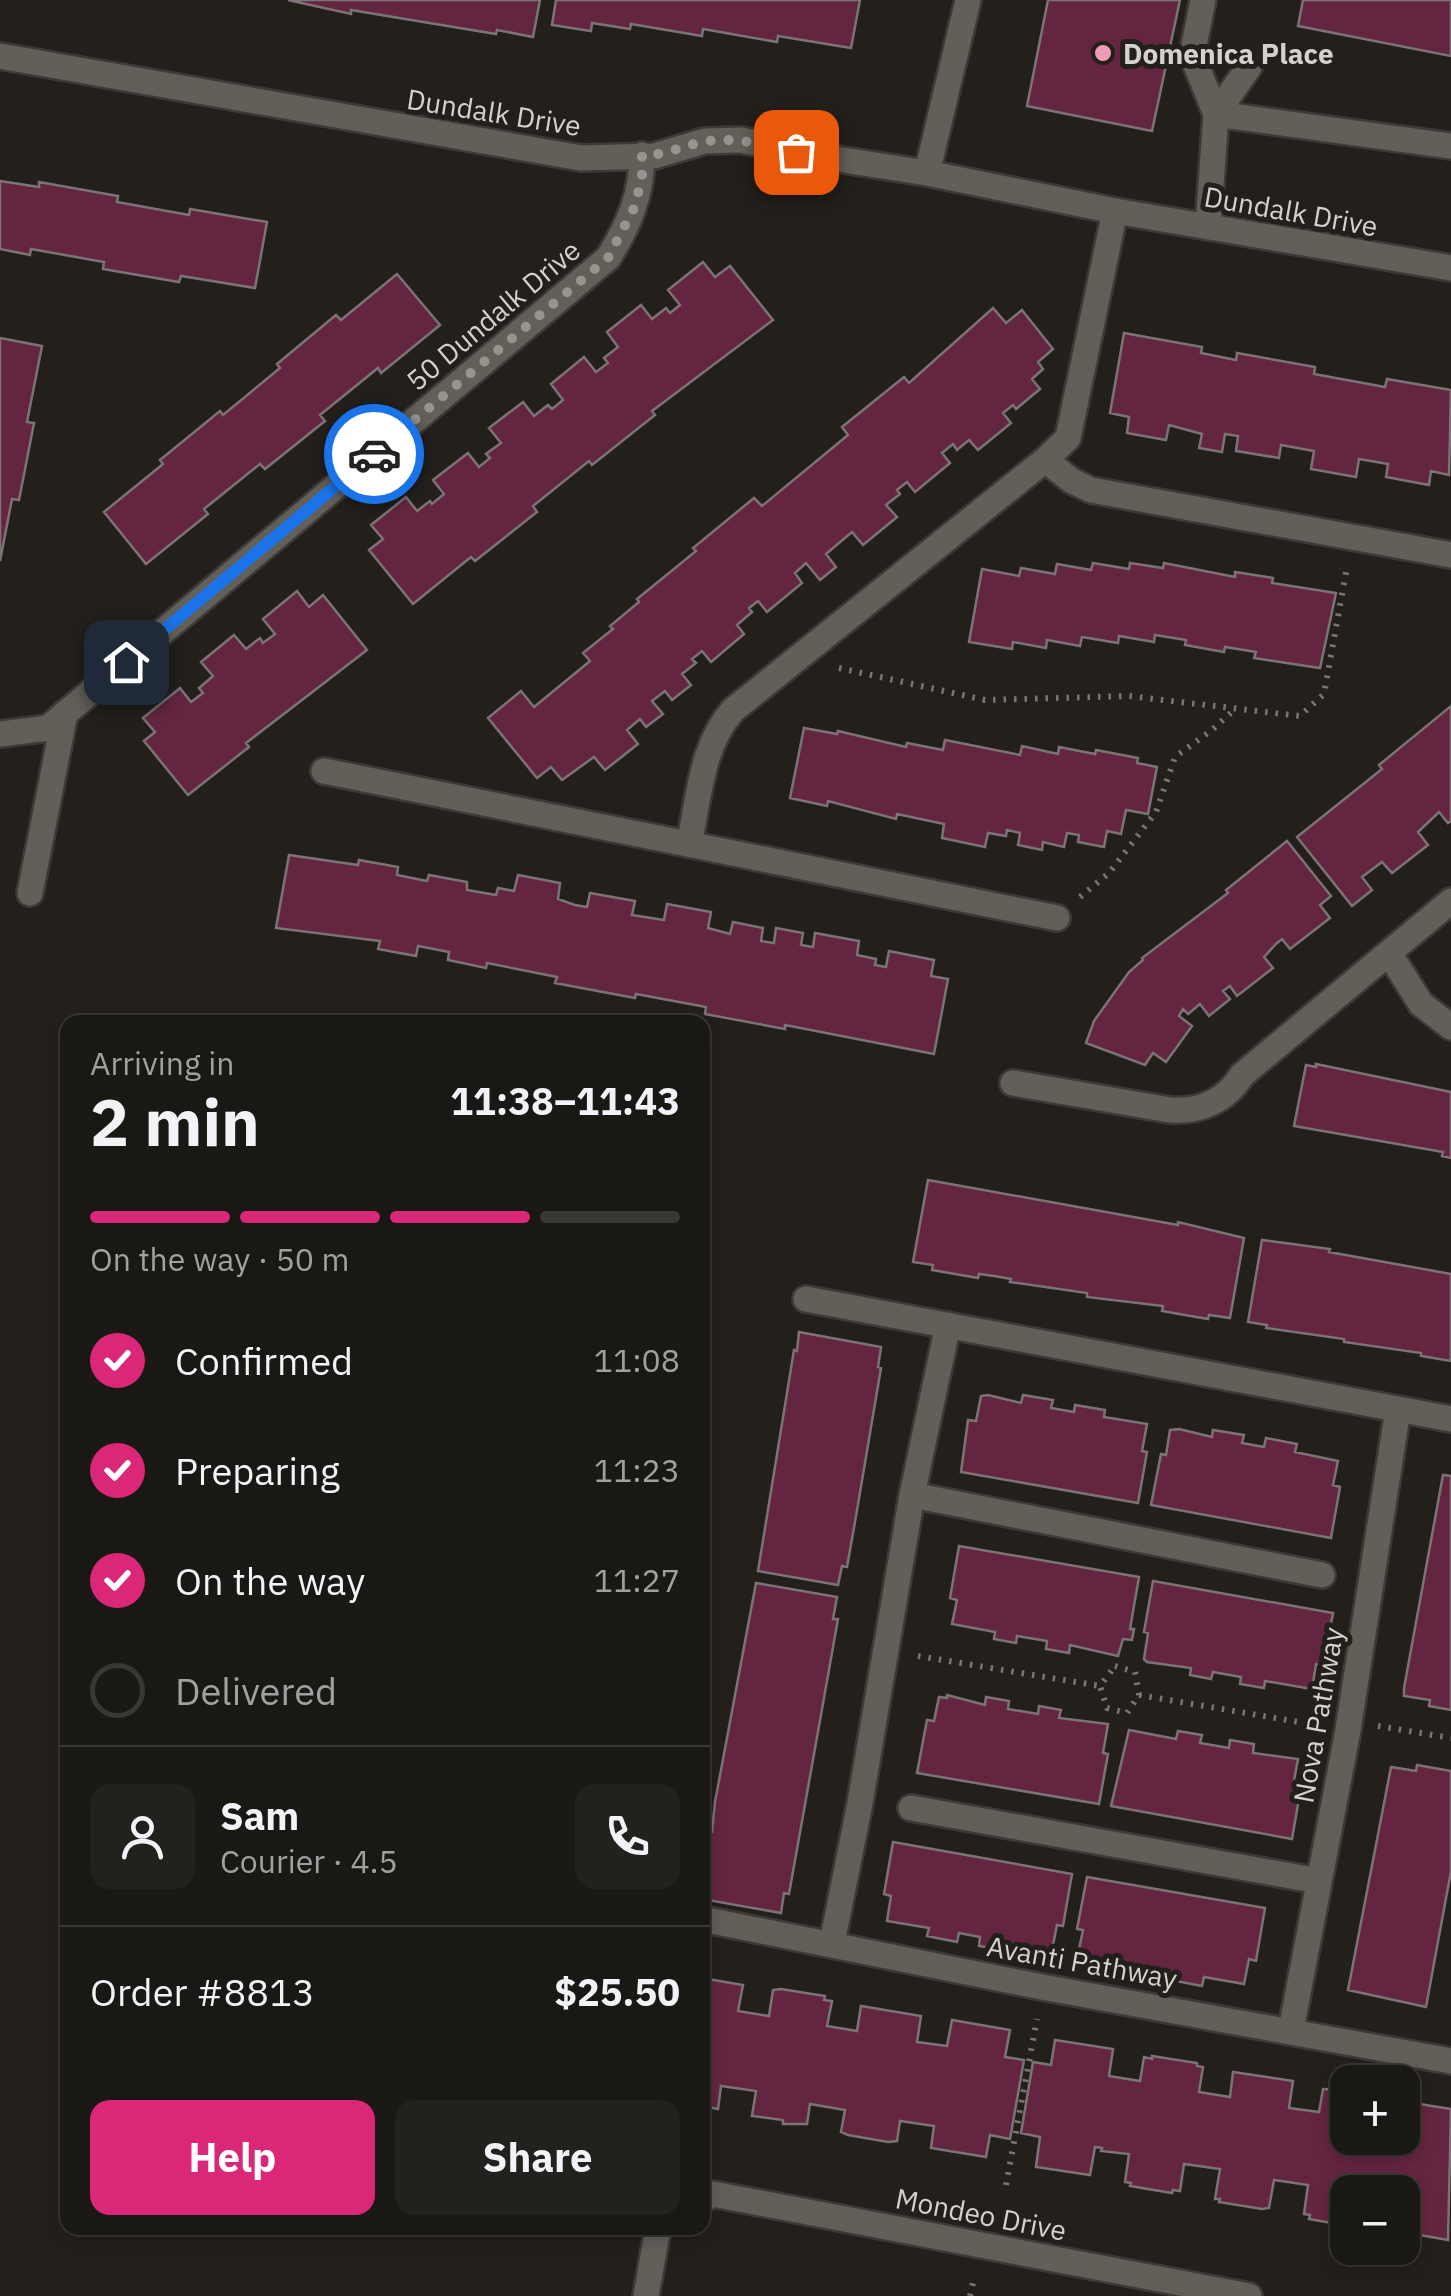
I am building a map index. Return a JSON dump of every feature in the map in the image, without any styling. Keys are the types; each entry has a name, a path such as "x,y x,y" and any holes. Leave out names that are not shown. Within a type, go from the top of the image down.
{"street":[{"path":"927,172 968,0"},
{"path":"1203,0 1192,55 1216,114 1208,227"},
{"name":"Dundalk Drive","path":"0,56 581,158 654,156 705,141 741,140 824,158 927,172 1115,211 1451,268"},
{"path":"1216,114 1249,67"},
{"path":"1216,114 1451,146"},
{"name":"50 Dundalk Drive","path":"0,734 48,728 608,258 634,208 642,178 642,155"},
{"path":"689,844 710,746 718,727 733,710 1060,448 1072,427 1115,211"},
{"path":"1045,460 1091,490 1451,555"},
{"path":"30,893 65,713"},
{"path":"324,771 1057,918"},
{"path":"1013,1082 1170,1110 1202,1108 1230,1091 1242,1075 1451,901"},
{"path":"1388,953 1421,1004 1451,1027"},
{"path":"806,1299 1451,1419"},
{"path":"832,1943 912,1495 948,1325"},
{"name":"Nova Pathway","path":"1291,2030 1348,1726 1398,1409"},
{"path":"912,1495 1322,1575"},
{"path":"911,1808 1319,1881"},
{"name":"Avanti Pathway","path":"710,1921 1042,1987 1451,2060"},
{"name":"Mondeo Drive","path":"710,2196 1249,2296"},
{"path":"646,2296 657,2235"}],"path":[{"path":"807,652 842,670 984,700 1129,696 1300,716 1324,694 1351,537"},
{"path":"1057,918 1109,873 1156,812 1175,757 1236,708"},
{"path":"884,1650 1100,1686"},
{"path":"1115,1666 1135,1672 1139,1695 1127,1712 1107,1708 1100,1686 1115,1666"},
{"path":"1139,1695 1451,1738"},
{"path":"1006,2185 1039,2008"}],"building":[{"path":"288,0 540,0 533,37 351,10 351,14"},
{"path":"556,0 860,0 851,48 778,36 777,42 703,29 702,36 631,24 630,29 592,23 591,31 552,25"},
{"name":"Domenica Place","path":"1048,0 1180,0 1152,131 1027,106"},
{"path":"1303,0 1451,0 1451,56 1298,26"},
{"path":"0,181 39,187 39,182 118,196 117,202 189,215 190,209 267,222 255,288 181,276 179,282 103,269 104,262 31,249 30,255 0,249"},
{"path":"703,262 715,277 730,266 773,320 652,411 655,415 592,465 589,461 533,506 537,512 475,561 471,557 413,604 369,550 383,539 371,525 406,497 417,511 430,501 432,504 444,494 433,480 468,453 479,467 490,458 486,454 501,443 489,428 523,402 534,416 548,405 552,409 563,400 551,384 584,357 596,372 608,363 604,358 618,347 607,332 641,305 652,319 666,308 670,313 680,305 668,290"},
{"path":"397,274 440,325 320,415 325,421 265,469 260,464 204,509 208,514 146,564 104,512 163,464 160,460 280,368 277,364 336,315 341,320"},
{"path":"993,308 1006,323 1022,310 1053,349 1038,362 1043,369 1032,379 1040,389 1016,409 1013,405 1003,413 1011,423 978,450 969,440 957,450 953,444 942,453 950,463 915,492 907,482 886,505 897,517 863,545 852,532 826,554 836,567 820,580 806,563 795,573 802,583 767,612 758,601 749,608 752,612 737,625 744,634 711,662 702,651 692,659 696,663 682,674 691,685 672,700 665,691 652,701 663,714 646,727 640,719 627,730 638,744 605,770 594,757 562,780 551,767 537,778 488,718 521,691 534,707 590,661 583,653 613,629 610,626 639,602 637,599 696,551 693,548 754,498 762,506 848,435 842,427 904,377 909,383"},
{"path":"1124,333 1202,347 1201,353 1236,360 1237,353 1315,367 1314,374 1385,387 1387,379 1451,390 1449,475 1431,471 1429,485 1386,477 1388,464 1359,459 1356,477 1311,469 1314,451 1281,445 1279,458 1236,451 1238,436 1225,434 1222,452 1199,448 1202,434 1169,425 1166,440 1127,433 1129,417 1110,413"},
{"path":"0,338 42,346 27,422 34,423 19,500 12,499 0,561"},
{"path":"1093,563 1129,569 1130,563 1163,568 1164,563 1235,577 1235,572 1273,578 1272,583 1336,593 1320,668 1254,658 1256,652 1225,647 1224,652 1185,645 1186,640 1155,635 1154,642 1119,636 1118,643 1082,637 1080,646 1047,640 1046,648 1013,642 1012,649 969,642 982,569 1019,576 1021,568 1055,574 1057,564 1091,570"},
{"path":"297,591 309,607 323,595 367,650 246,743 249,747 188,795 144,741 155,732 143,718 180,688 191,702 203,693 199,688 213,676 201,662 234,635 246,649 260,638 263,643 275,634 263,619"},
{"path":"1451,706 1451,821 1448,823 1439,812 1418,832 1428,845 1392,873 1382,862 1362,877 1372,890 1352,906 1297,837 1382,769 1379,765"},
{"path":"804,728 943,750 945,740 1020,755 1022,746 1058,754 1059,747 1095,754 1096,750 1138,758 1137,763 1157,767 1148,814 1126,810 1121,834 1107,831 1104,847 1078,842 1079,835 1067,833 1064,847 1043,842 1042,850 1018,845 1020,833 1007,830 1006,836 988,833 985,847 942,838 944,824 897,814 896,819 828,801 827,806 790,798"},
{"path":"1287,841 1331,896 1320,905 1330,918 1290,949 1282,939 1264,957 1273,968 1237,996 1230,986 1223,991 1230,999 1209,1016 1200,1004 1188,1014 1183,1009 1179,1016 1192,1026 1166,1062 1153,1053 1145,1065 1086,1043 1094,1021 1142,958 1228,893 1226,890"},
{"path":"289,855 398,867 397,875 427,881 429,875 467,882 467,890 496,895 498,888 514,891 518,875 560,883 558,899 575,905 587,907 590,893 635,901 632,915 664,920 667,904 711,912 708,928 730,934 733,922 763,928 761,941 774,943 776,928 803,933 801,945 813,947 815,933 859,941 857,955 876,959 875,965 886,967 889,951 934,960 931,976 948,979 934,1054 705,1014 706,1007 555,983 557,977 487,963 486,968 448,960 449,952 418,946 416,956 378,949 380,941 276,928"},
{"path":"1306,1065 1451,1092 1451,1158 1442,1156 1443,1152 1294,1126"},
{"path":"928,1180 1178,1222 1244,1238 1230,1318 1209,1315 1208,1319 1162,1311 1163,1306 1087,1297 1087,1293 1010,1282 1011,1279 994,1276 979,1274 978,1278 932,1270 933,1265 913,1262"},
{"path":"1262,1240 1330,1249 1329,1252 1451,1274 1451,1361 1248,1322"},
{"path":"799,1332 881,1347 881,1368 847,1567 842,1566 838,1585 758,1571"},
{"path":"1023,1395 1053,1400 1051,1408 1074,1412 1075,1405 1105,1410 1104,1417 1147,1424 1142,1451 1147,1452 1138,1503 961,1472 968,1420 976,1421 981,1396 1021,1403"},
{"path":"1170,1430 1212,1437 1213,1430 1244,1435 1242,1443 1264,1447 1266,1438 1297,1444 1295,1452 1338,1461 1333,1485 1340,1487 1331,1538 1151,1505 1161,1454 1166,1455"},
{"path":"1443,1475 1451,1476 1451,1710 1429,1706 1430,1700 1404,1696"},
{"path":"959,1546 1139,1577 1130,1629 1134,1629 1132,1640 1123,1639 1118,1656 1070,1645 1069,1653 1046,1649 1047,1641 1017,1636 1016,1643 994,1639 995,1632 952,1624 957,1600 950,1598"},
{"path":"1153,1581 1333,1613 1323,1666 1316,1664 1312,1689 1265,1681 1264,1688 1240,1684 1241,1677 1213,1672 1211,1679 1190,1675 1191,1668 1147,1662 1144,1659 1148,1633 1144,1632"},
{"path":"756,1583 837,1597 833,1619 838,1619 789,1894 784,1893 781,1913 710,1900 710,1832"},
{"path":"947,1695 985,1705 986,1697 1009,1701 1008,1709 1038,1714 1039,1706 1061,1710 1059,1718 1108,1724 1103,1753 1108,1754 1099,1804 917,1773 927,1720 934,1721 939,1697"},
{"path":"1129,1730 1176,1739 1178,1731 1202,1735 1200,1743 1229,1748 1230,1740 1254,1744 1253,1753 1298,1759 1293,1786 1301,1787 1292,1839 1111,1806"},
{"path":"1417,1765 1451,1771 1451,1871 1426,2007 1348,1990 1391,1767 1416,1771"},
{"path":"893,1842 1072,1874 1063,1926 1057,1925 1052,1950 1010,1943 1009,1951 979,1946 980,1937 959,1933 957,1942 927,1936 929,1928 887,1921 891,1896 884,1894"},
{"path":"1087,1877 1265,1908 1256,1961 1249,1959 1244,1984 1204,1977 1202,1986 1171,1980 1172,1972 1151,1968 1150,1977 1118,1971 1119,1963 1078,1954 1083,1930 1077,1929"},
{"path":"710,1979 743,1985 738,2011 769,2016 773,1990 781,1989 825,1996 824,2000 832,2001 827,2026 857,2031 861,2006 921,2016 917,2042 947,2046 952,2020 1010,2030 1005,2057 1024,2060 1010,2139 990,2135 986,2157 931,2148 934,2126 900,2121 897,2141 888,2142 848,2135 841,2132 845,2110 810,2104 807,2124 783,2124 783,2120 752,2116 756,2091 721,2086 718,2109 710,2108"},
{"path":"1055,2040 1113,2049 1109,2076 1140,2081 1144,2057 1197,2063 1203,2067 1199,2092 1230,2097 1233,2072 1293,2081 1289,2108 1319,2112 1323,2089 1330,2089 1330,2155 1420,2155 1420,2104 1451,2109 1448,2240 1420,2235 1420,2175 1330,2175 1330,2223 1309,2219 1310,2215 1304,2214 1308,2185 1274,2180 1269,2208 1262,2209 1215,2199 1220,2169 1184,2164 1180,2191 1172,2193 1130,2186 1125,2182 1129,2154 1101,2151 1102,2148 1095,2147 1090,2175 1036,2167 1040,2137 1021,2133 1033,2062 1051,2065"}],"way so far":[{"path":"374,454 608,258 638,196 642,155 654,156 705,141 741,140 796,152"}],"place":[{"name":"Domenica Place","path":"1103,53"}],"route":[{"path":"126,662 374,454"}]}
